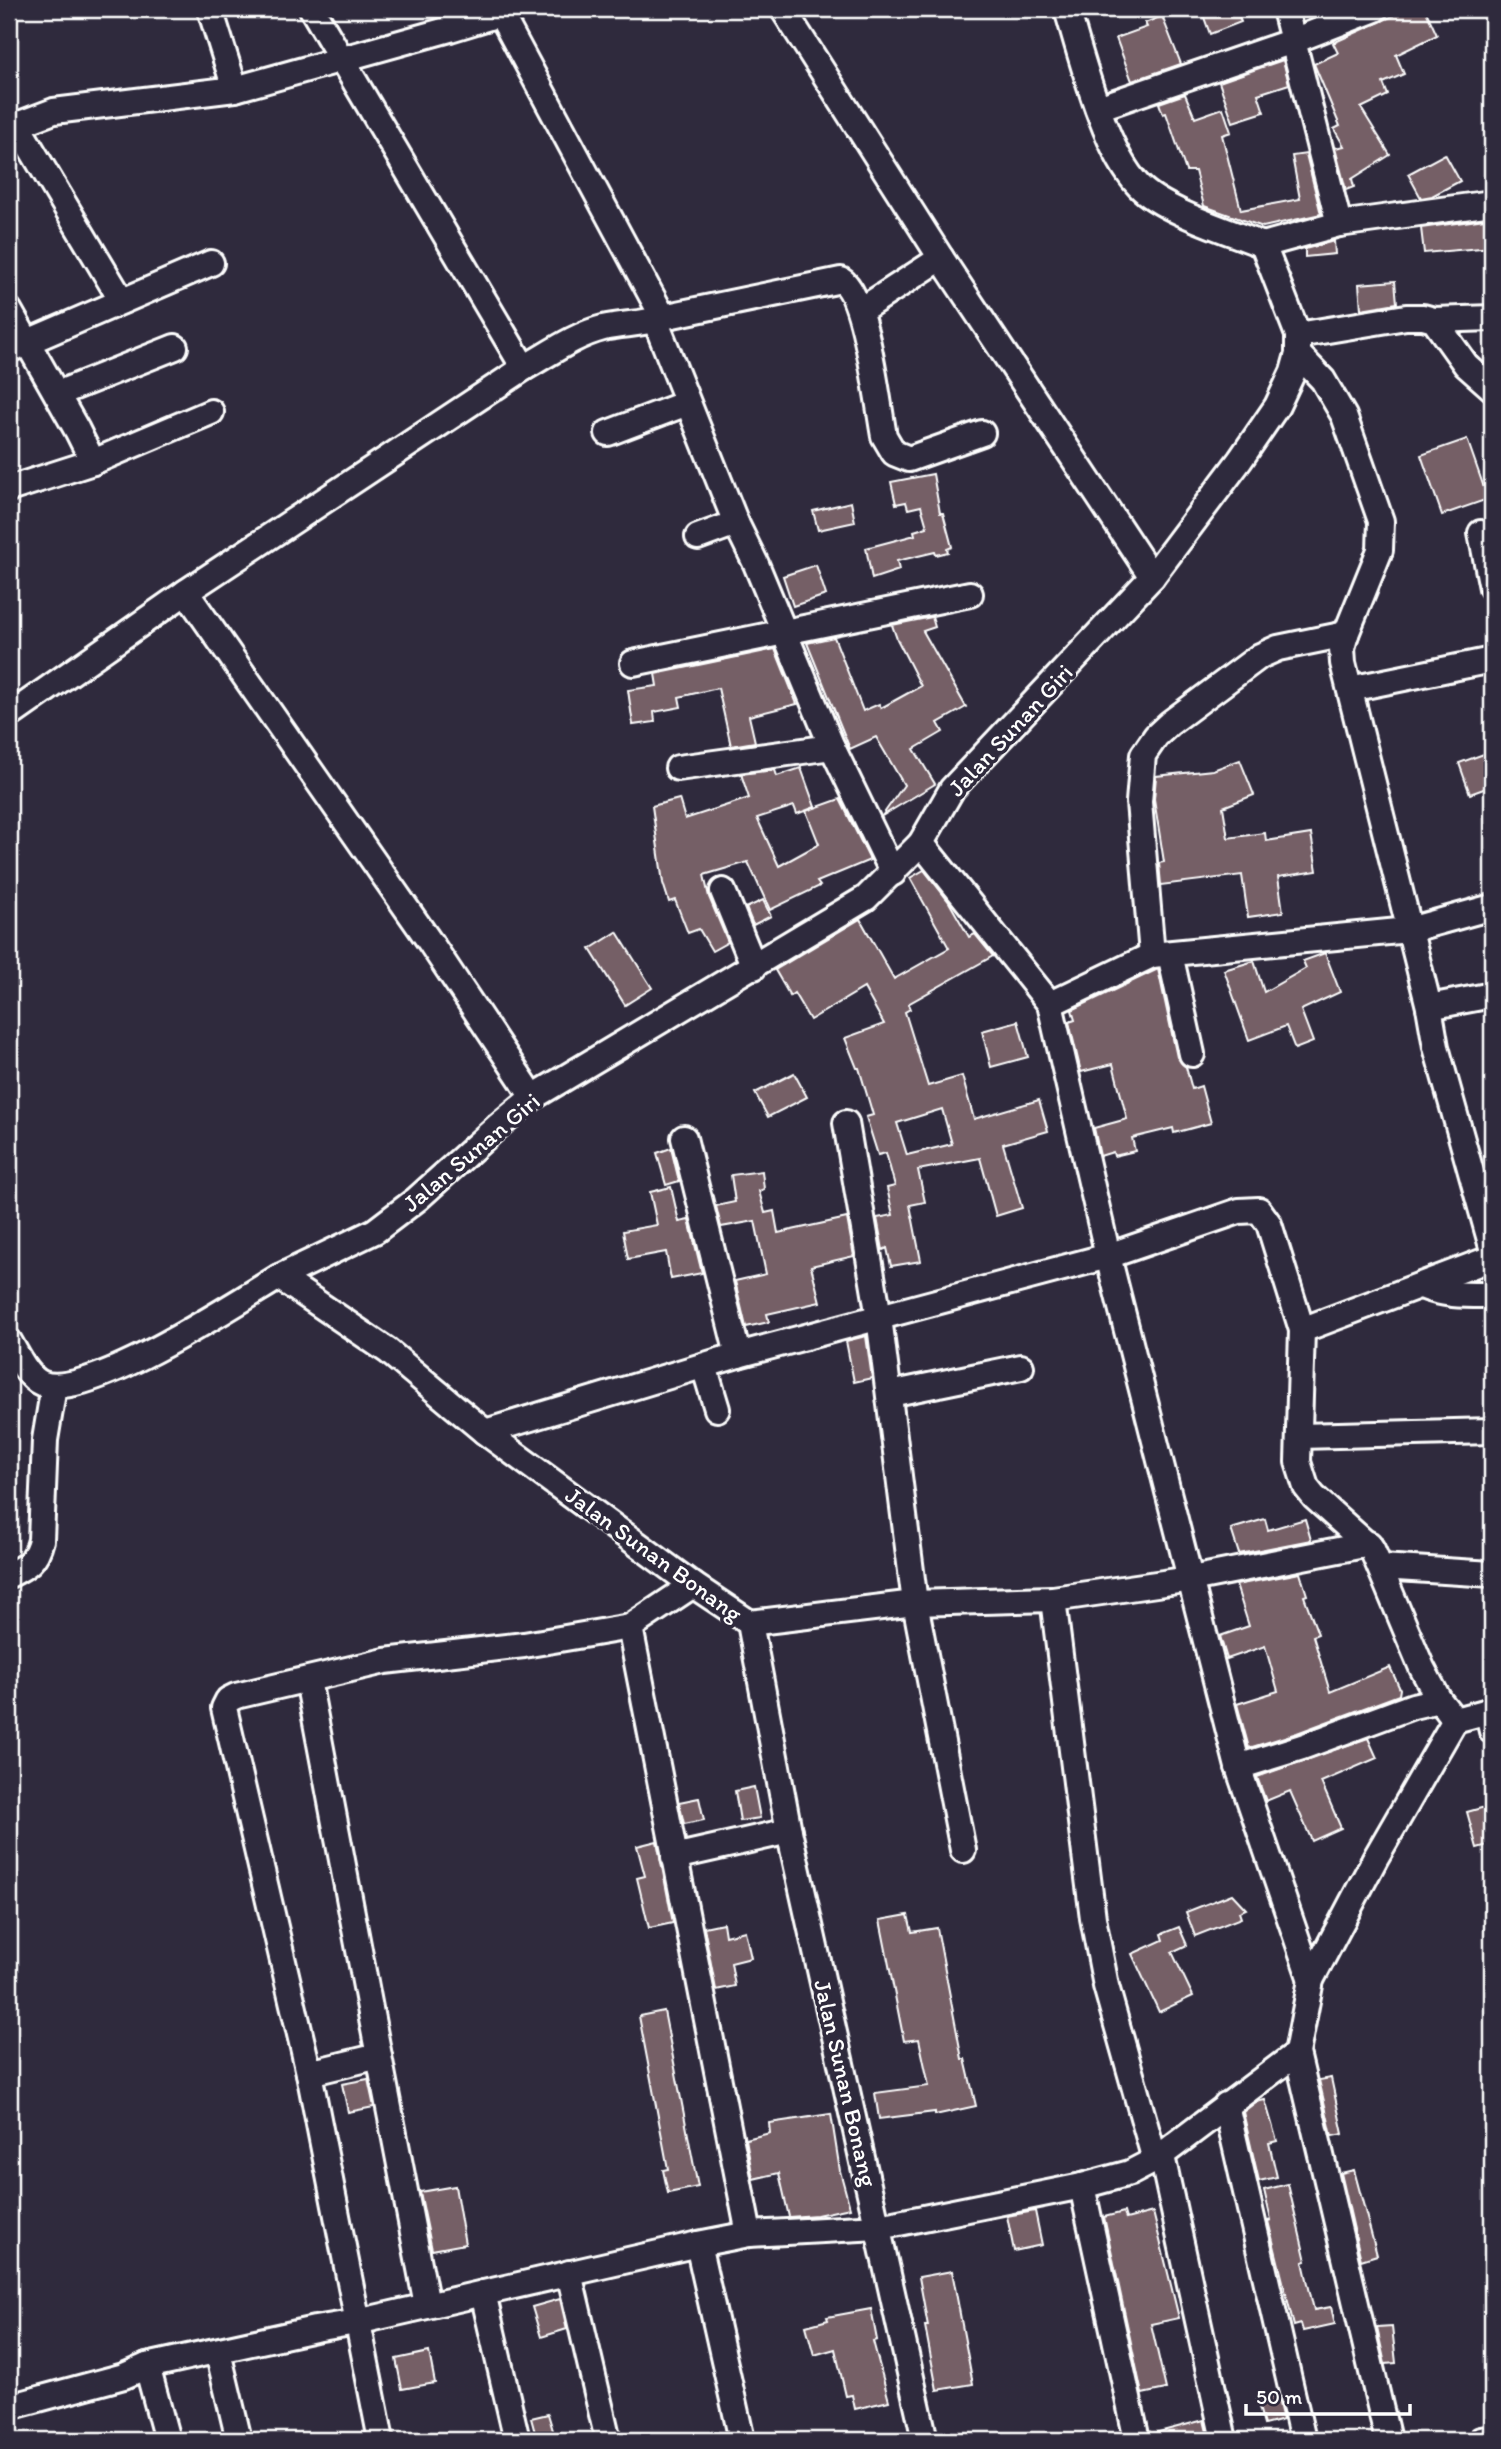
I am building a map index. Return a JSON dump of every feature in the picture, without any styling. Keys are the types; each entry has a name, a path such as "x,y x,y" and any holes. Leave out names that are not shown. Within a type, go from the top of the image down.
{"street":[{"path":"210,9 235,89"},
{"path":"312,9 524,368"},
{"path":"783,9 941,258 1152,577"},
{"path":"1068,9 1098,107 1117,153 1140,188 1193,216 1264,245 1339,224 1492,203"},
{"path":"1285,9 1339,224"},
{"path":"1098,107 1293,41 1375,9"},
{"path":"122,301 13,128 54,111 82,106 235,89 343,59 443,19 507,11 659,318 687,403 736,523 832,747 893,873"},
{"path":"1264,245 1298,344 1344,416 1381,521 1380,550 1342,648 1429,1007 1436,1047 1492,1247"},
{"path":"861,310 941,258"},
{"path":"18,346 211,262"},
{"path":"9,716 186,592 524,368 589,332 841,280 849,287 861,310 884,436 894,453 909,459 982,433"},
{"path":"9,310 18,346 57,394 93,462"},
{"path":"1298,344 1406,317 1434,320 1492,318"},
{"path":"1434,320 1466,365 1492,388"},
{"name":"Jalan Sunan Giri","path":"279,1278 375,1231 417,1199 533,1097 866,898 921,843 952,789 1152,577 1277,407 1293,372 1298,344"},
{"path":"57,394 175,347"},
{"path":"608,433 687,403"},
{"path":"9,489 93,462 211,411"},
{"path":"698,537 736,523"},
{"path":"1481,533 1492,588"},
{"path":"186,592 432,945 533,1097"},
{"path":"633,663 970,594"},
{"path":"1192,1054 1161,955 1139,802 1143,755 1156,736 1170,723 1260,656 1286,646 1346,634"},
{"path":"1350,689 1492,660"},
{"path":"678,768 832,747"},
{"path":"921,843 1050,1004 1108,1256 1238,1767 1311,1980"},
{"path":"723,891 754,967"},
{"path":"1050,1004 1161,955 1409,930 1492,907"},
{"path":"1429,1007 1492,995"},
{"path":"846,1123 879,1317 915,1604 963,1850"},
{"path":"684,1138 738,1355"},
{"path":"485,1432 738,1355 1108,1256 1239,1210 1259,1210 1269,1224 1302,1330 1298,1462 1306,1487 1368,1544 1381,1567 1409,1640 1439,1700 1455,1720"},
{"path":"1302,1330 1492,1258"},
{"path":"9,1340 34,1379 54,1386 65,1386 92,1379 148,1354 279,1278"},
{"name":"Jalan Sunan Bonang","path":"279,1278 388,1351 485,1432 693,1585 750,1623 789,1831 925,2440"},
{"path":"1421,1286 1438,1294 1492,1295"},
{"path":"704,1366 717,1409"},
{"path":"890,1394 1021,1367"},
{"path":"9,1575 33,1561 41,1541 45,1440 54,1386"},
{"path":"1300,1436 1492,1432"},
{"path":"750,1623 915,1604 1053,1599 1191,1579 1368,1544"},
{"path":"1381,1567 1492,1574"},
{"path":"381,2440 309,2073 225,1707 228,1700 236,1696 385,1661 524,1644 630,1627 693,1585"},
{"path":"1053,1599 1093,1918 1106,1986 1158,2158 1224,2440"},
{"path":"630,1627 749,2234"},
{"path":"308,1680 427,2305"},
{"path":"1238,1767 1439,1700"},
{"path":"1455,1720 1491,1717"},
{"path":"1388,2440 1297,2053 1311,1980 1376,1857 1455,1720"},
{"path":"674,1857 789,1831"},
{"path":"9,2407 124,2376 147,2366 357,2322 698,2244 749,2234 879,2227 1082,2186 1130,2173 1158,2158 1297,2053"},
{"path":"309,2073 379,2056"},
{"path":"1226,2105 1303,2440"},
{"path":"1082,2186 1137,2440"},
{"path":"698,2244 742,2440"},
{"path":"569,2273 608,2440"},
{"path":"483,2293 517,2440"},
{"path":"218,2352 239,2440"},
{"path":"147,2366 167,2440"},
{"path":"1481,2440 1492,2438"}],"building":[{"path":"1201,9 1236,9 1241,22 1210,34"},
{"path":"1390,9 1425,9 1437,35 1396,55 1404,74 1383,83 1388,95 1361,108 1390,155 1352,179 1354,187 1346,190 1335,148 1344,146 1334,129 1340,126 1314,64 1338,53 1333,43 1393,16"},
{"path":"1162,16 1181,64 1132,81 1116,38 1147,27 1145,23"},
{"path":"1283,60 1289,84 1258,94 1264,112 1233,122 1219,82"},
{"path":"1185,94 1195,118 1223,108 1231,132 1222,135 1241,210 1300,199 1292,156 1306,154 1321,214 1263,227 1204,206 1195,171 1186,171 1166,113 1163,114 1159,103"},
{"path":"1445,154 1460,181 1432,196 1421,198 1408,174"},
{"path":"1492,218 1492,247 1424,253 1421,228"},
{"path":"1334,241 1335,254 1305,257 1305,249"},
{"path":"1395,281 1397,303 1361,309 1359,284"},
{"path":"1467,439 1488,499 1442,515 1421,455"},
{"path":"933,474 940,513 943,513 952,547 947,549 948,552 936,555 935,552 897,561 899,570 872,579 866,548 915,535 914,531 927,527 921,506 908,509 906,502 896,504 891,482"},
{"path":"851,502 855,522 818,530 813,511"},
{"path":"816,565 826,595 793,606 783,576"},
{"path":"932,617 935,627 923,631 966,707 938,723 943,732 914,749 935,784 882,816 904,785 876,737 850,749 807,643 834,637 863,711 879,704 881,708 921,686 892,625"},
{"path":"775,649 797,704 749,716 755,742 731,746 718,688 679,697 681,707 654,712 655,722 633,725 628,690 657,686 655,674"},
{"path":"1492,751 1492,786 1470,794 1459,763"},
{"path":"1240,760 1254,795 1223,807 1228,838 1265,833 1266,841 1311,834 1317,871 1278,877 1283,912 1248,917 1242,875 1161,885 1159,863 1164,862 1154,799 1156,776 1213,770"},
{"path":"801,768 815,807 797,814 794,806 757,818 779,866 819,844 806,811 840,799 870,860 817,882 820,886 770,910 748,862 704,875 709,897 728,942 712,951 699,929 688,933 675,900 669,902 663,883 652,806 679,799 685,819 749,798 741,774 775,770 777,776"},
{"path":"924,870 949,902 969,937 975,934 993,956 908,1004 910,1009 905,1012 928,1086 962,1076 974,1119 1039,1100 1048,1131 1003,1144 1022,1208 996,1216 980,1158 918,1170 925,1202 910,1205 921,1261 891,1266 887,1248 883,1250 877,1218 893,1215 887,1188 895,1186 886,1153 878,1155 866,1117 873,1115 859,1068 845,1038 884,1024 864,988 810,1020 794,993 790,996 775,970 860,919 894,979 949,948 910,878","holes":["942,1109 952,1144 907,1155 897,1123"]},
{"path":"763,900 771,916 753,925 746,908"},
{"path":"617,932 652,988 625,1005 590,949"},
{"path":"1325,953 1340,992 1301,1010 1313,1042 1295,1049 1286,1026 1249,1040 1224,970 1254,961 1264,992 1306,968 1303,961"},
{"path":"1158,969 1177,1057 1186,1067 1192,1089 1201,1086 1211,1123 1174,1133 1173,1128 1132,1138 1135,1151 1114,1156 1113,1152 1100,1156 1094,1128 1127,1119 1113,1064 1081,1072 1069,1022 1075,1020 1072,1010"},
{"path":"1018,1021 1028,1057 991,1067 982,1031"},
{"path":"794,1073 807,1097 768,1117 755,1093"},
{"path":"671,1148 679,1181 666,1185 657,1153"},
{"path":"762,1171 764,1189 759,1191 765,1213 774,1211 778,1233 847,1218 854,1256 811,1266 820,1302 767,1314 769,1322 746,1327 735,1281 766,1274 755,1221 721,1227 716,1206 735,1202 731,1175"},
{"path":"671,1187 679,1222 689,1220 702,1273 671,1279 666,1252 628,1259 623,1231 657,1225 650,1192"},
{"path":"866,1336 872,1378 854,1382 846,1341"},
{"path":"1265,1519 1268,1530 1305,1519 1311,1540 1239,1554 1231,1529"},
{"path":"1300,1573 1307,1595 1304,1596 1318,1634 1313,1636 1330,1692 1390,1667 1400,1689 1399,1695 1249,1748 1237,1704 1278,1691 1265,1646 1227,1659 1220,1636 1249,1626 1236,1585"},
{"path":"1368,1738 1377,1758 1321,1782 1341,1828 1312,1841 1290,1791 1266,1801 1257,1777"},
{"path":"754,1787 760,1818 740,1821 735,1791"},
{"path":"699,1798 704,1820 684,1824 679,1802"},
{"path":"1492,1805 1492,1844 1477,1848 1467,1812"},
{"path":"657,1841 673,1923 649,1928 637,1878 645,1876 637,1846"},
{"path":"1232,1894 1246,1909 1239,1912 1241,1918 1195,1936 1186,1912"},
{"path":"908,1915 912,1932 937,1928 962,2059 965,2059 976,2106 935,2115 935,2112 879,2119 875,2093 929,2086 919,2039 904,2041 880,1920"},
{"path":"723,1923 725,1936 745,1931 751,1958 731,1963 735,1986 716,1990 704,1927"},
{"path":"1179,1927 1187,1945 1172,1952 1193,1996 1159,2012 1132,1954 1163,1940 1161,1934"},
{"path":"664,2011 698,2187 668,2193 663,2170 668,2169 639,2016"},
{"path":"1331,2078 1343,2134 1332,2136 1319,2080"},
{"path":"368,2079 374,2107 348,2112 342,2084"},
{"path":"1265,2100 1277,2141 1269,2143 1277,2177 1259,2181 1243,2112 1256,2102"},
{"path":"831,2114 840,2171 850,2208 817,2215 789,2217 779,2173 753,2179 746,2139 770,2133 769,2123"},
{"path":"1354,2170 1377,2255 1361,2260 1341,2173"},
{"path":"1288,2184 1314,2310 1331,2307 1335,2324 1303,2331 1301,2324 1294,2326 1268,2221 1271,2220 1264,2190"},
{"path":"455,2186 465,2244 432,2250 420,2192"},
{"path":"1035,2211 1042,2245 1014,2251 1007,2216"},
{"path":"1124,2212 1126,2219 1153,2212 1179,2318 1151,2324 1166,2389 1142,2394 1104,2217"},
{"path":"952,2271 973,2384 937,2390 919,2277"},
{"path":"560,2299 567,2329 541,2337 532,2307"},
{"path":"871,2309 877,2340 873,2341 889,2401 855,2409 852,2395 846,2396 835,2349 814,2355 806,2326 828,2320 827,2317"},
{"path":"1392,2327 1396,2363 1385,2364 1377,2328"},
{"path":"429,2352 435,2383 402,2389 396,2359"},
{"path":"1277,2395 1283,2420 1264,2425 1257,2400"},
{"path":"548,2414 555,2437 537,2440 531,2418"},
{"path":"1204,2420 1209,2440 1151,2440 1151,2434"}]}
